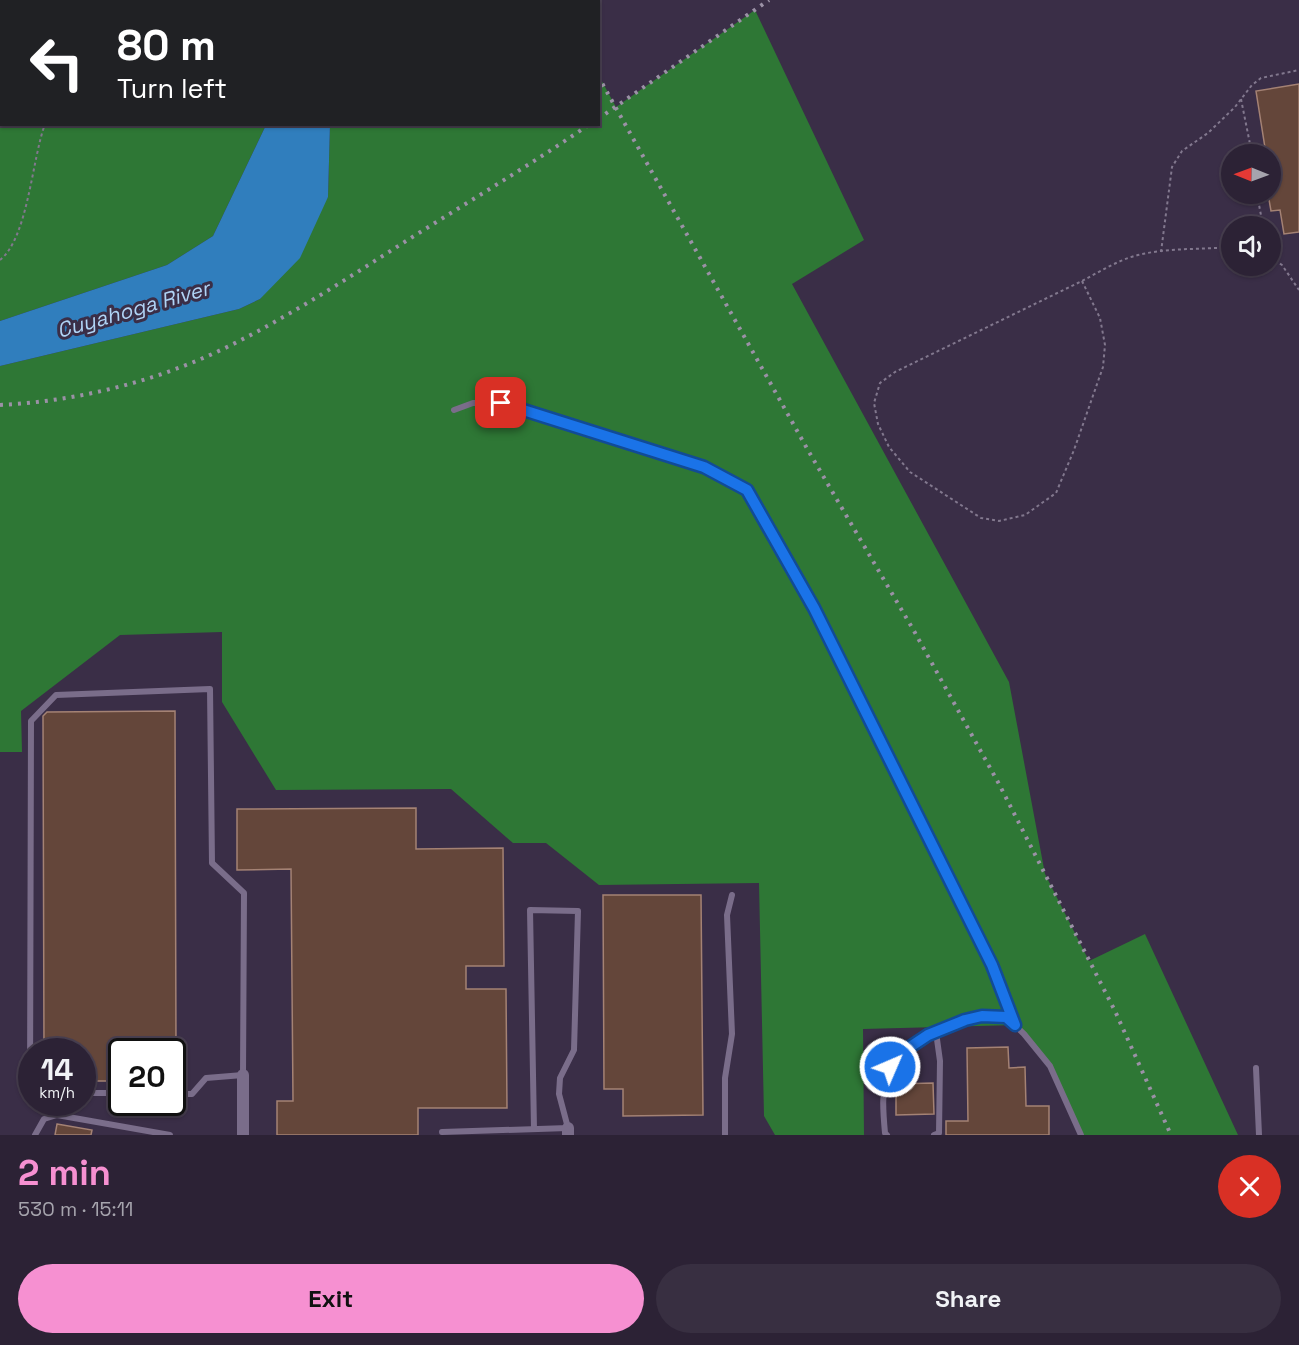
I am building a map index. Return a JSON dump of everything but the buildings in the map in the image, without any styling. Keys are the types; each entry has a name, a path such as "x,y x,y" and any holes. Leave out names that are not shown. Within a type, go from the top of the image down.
{"street":[{"path":"243,1075 243,1135"}],"lane":[{"path":"454,410 473,403 501,403 704,467 747,490 814,608 992,965 1015,1025"},
{"path":"32,1038 31,721 56,695 210,689 212,863 244,892 243,1075 206,1078 192,1094 186,1094"},
{"path":"724,1135 725,1078 732,1034 727,915 732,895"},
{"path":"442,1132 534,1129 568,1131 559,1094 560,1078 574,1050 578,911 530,910 534,1129"},
{"path":"887,1135 882,1109 884,1088 890,1067 901,1053 936,1032 965,1020 982,1016 1006,1017 1050,1066 1081,1135"},
{"path":"934,1135 939,1133 940,1061 936,1032"},
{"path":"1256,1068 1259,1135"},
{"path":"35,1135 44,1119 57,1115 170,1135"}],"path":[{"path":"1161,252 1172,167 1182,151 1208,133 1261,78 1299,70"},
{"path":"1241,99 1250,144"},
{"path":"0,260 14,241 25,211 38,143 44,126"},
{"path":"1082,281 1100,318 1105,345 1103,367 1061,482 1056,493 1025,515 999,521 981,518 910,472 889,447 878,424 874,403 880,384 894,372 1082,281 1130,258 1161,252 1221,248"},
{"path":"1281,264 1299,290"}],"green space":[{"path":"755,10 864,240 792,284 1009,682 1045,874 1089,961 1145,934 1238,1135 1081,1135 1050,1066 1015,1025 863,1029 864,1135 775,1135 764,1116 759,883 599,885 546,843 513,843 451,789 276,790 222,702 222,632 120,635 21,711 22,752 0,752 0,366 239,309 260,299 328,197 330,126 600,126 600,78 616,107"},
{"path":"0,126 266,126 213,236 167,265 0,321"}],"water":[{"name":"Cuyahoga River","path":"266,126 330,126 328,197 300,258 260,299 239,309 0,366 0,321 167,265 213,236"}],"railway":[{"path":"600,118 769,0"},
{"path":"600,80 999,784 1115,1011 1171,1135"},
{"path":"0,405 62,399 123,386 182,366 239,341 328,290 587,126"}],"route":[{"path":"501,403 704,467 747,490 814,608 992,965 1015,1025 1006,1017 982,1016 965,1020 928,1035 901,1053 890,1067"}]}
